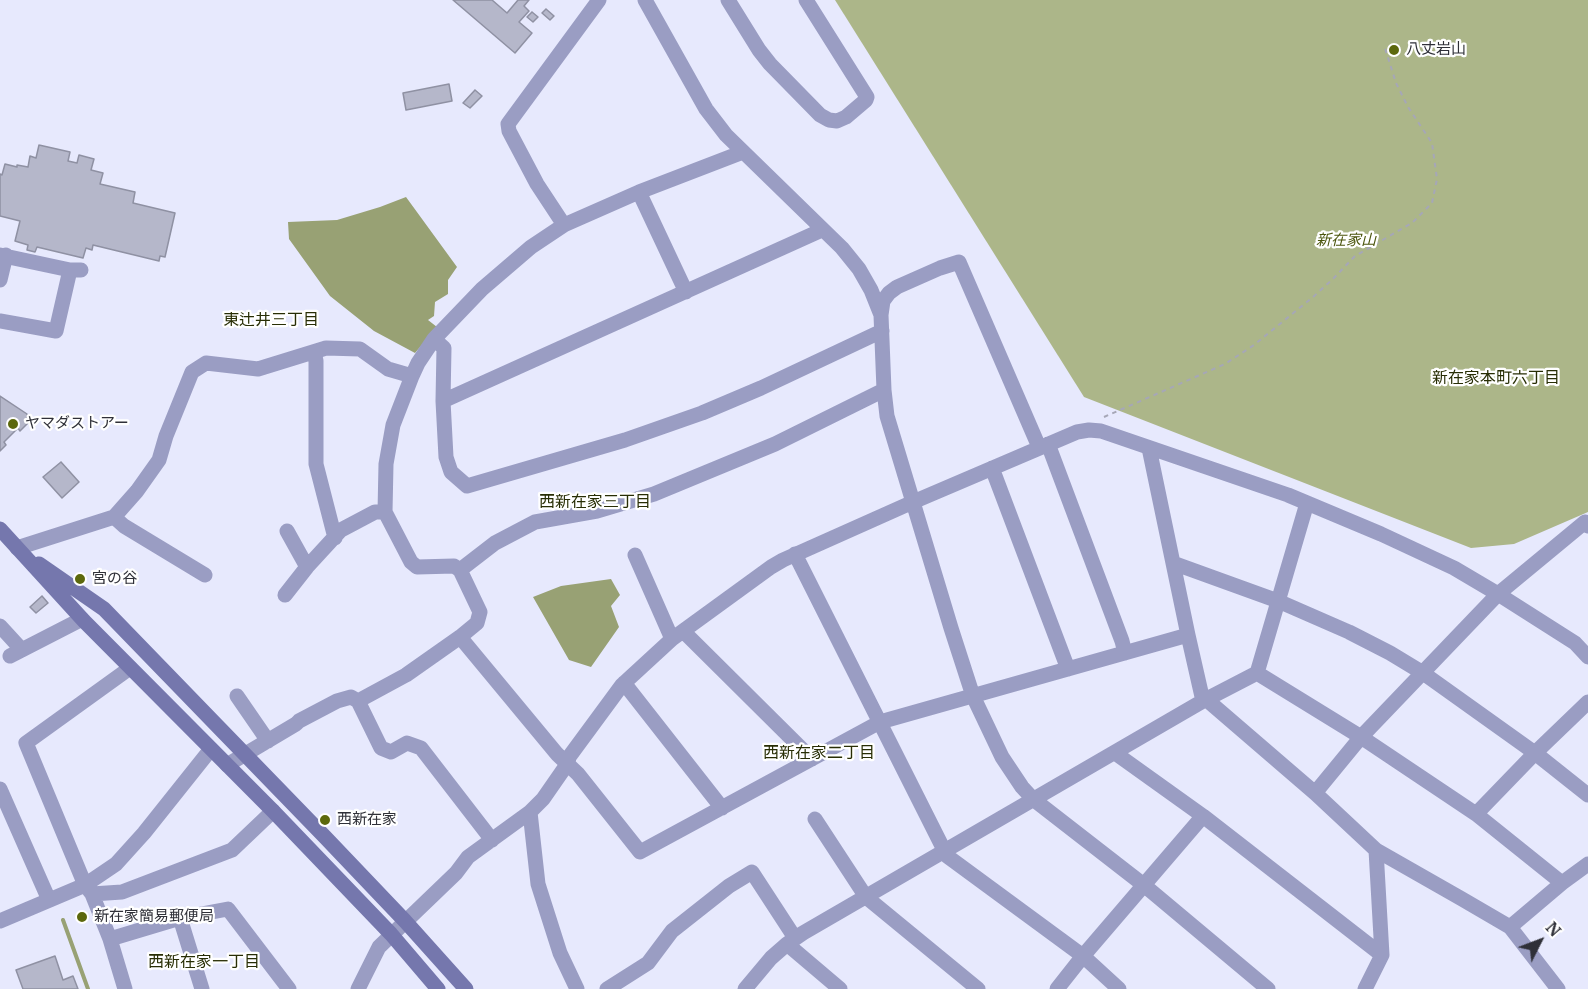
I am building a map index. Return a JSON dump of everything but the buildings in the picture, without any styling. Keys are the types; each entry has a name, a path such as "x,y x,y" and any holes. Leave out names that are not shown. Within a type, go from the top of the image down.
{"street":[{"path":"564,225 537,184 509,131 508,124 599,0"},
{"path":"645,0 706,109 726,135 842,248 858,268 871,290 881,315"},
{"path":"728,0 759,50 770,63 820,115 837,121 846,117 867,97 806,0"},
{"path":"360,704 463,640 477,623 480,612 460,570 454,566 417,567 411,562 385,512 386,464 393,425 418,363 434,339 482,289 531,247 564,225 639,192 743,152"},
{"path":"639,192 686,292"},
{"path":"443,401 822,230"},
{"path":"0,280 3,255 76,270 56,332 0,321"},
{"path":"1125,653 1044,445 959,262 940,268 889,292 883,301 881,315 887,416 973,696 1002,756 1022,787 1033,799 1145,886 1268,989"},
{"path":"434,339 444,348 443,401 446,457 451,472 467,486 625,440 702,413 882,331"},
{"path":"17,548 114,517 138,491 159,460 166,436 192,372 206,363 258,369 326,348 360,350 388,369 412,376"},
{"path":"314,352 316,361 316,464 335,538"},
{"path":"460,570 495,543 535,522 597,511 654,494 775,444 884,390"},
{"path":"562,758 569,757 624,683 678,635 771,567 795,554 1044,445 1077,432 1089,430 1101,431 1288,495 1381,534 1454,568 1498,594 1575,643 1588,657"},
{"path":"1149,448 1188,635 1205,701 1315,793 1376,850 1510,927 1558,989"},
{"path":"992,468 1068,669"},
{"path":"745,989 771,958 791,941 1033,799 1257,673 1307,503"},
{"path":"285,595 307,567 341,531 375,513 385,512"},
{"path":"114,517 124,526 205,574"},
{"path":"1315,793 1361,737 1498,594 1586,522 1588,526"},
{"path":"0,529 82,619 392,934 438,989"},
{"path":"287,531 307,567"},
{"path":"17,548 104,609 246,754 405,921 466,989"},
{"path":"795,554 947,856 1083,956 1119,989"},
{"path":"635,555 666,628 678,635 812,759"},
{"path":"1173,563 1278,601 1390,653 1423,673 1535,753 1588,795"},
{"path":"0,626 16,653 82,619"},
{"path":"463,640 578,774 640,852 880,722 1188,635"},
{"path":"125,989 110,939 26,743 130,668"},
{"path":"1257,673 1361,737 1476,814 1562,882"},
{"path":"624,683 722,808"},
{"path":"237,696 268,741"},
{"path":"227,765 299,721 337,701 351,697 360,704 381,748 391,752 407,743 422,748 490,837"},
{"path":"1476,814 1588,702"},
{"path":"88,889 116,864 144,833 212,749"},
{"path":"1115,753 1203,816 1382,955"},
{"path":"358,989 380,947 392,934 490,837 530,812 543,799 562,758"},
{"path":"2,799 49,900"},
{"path":"0,921 49,900 88,889 122,892 232,850 273,811"},
{"path":"530,812 538,884 560,953 577,989"},
{"path":"1057,989 1203,816"},
{"path":"815,819 866,897 978,989"},
{"path":"1365,989 1382,955 1376,850"},
{"path":"1510,927 1562,882 1588,864"},
{"path":"607,989 648,963 672,931 729,886 752,872 791,941 840,989"},
{"path":"110,939 180,918 228,909 289,989"},
{"path":"180,918 202,989"}],"path":[{"path":"1089,430 1098,420 1226,364 1254,345 1313,297 1355,256 1412,223 1432,203 1437,179 1432,142 1400,91 1384,45"}],"green space":[{"name":"新在家山","path":"835,0 1588,0 1588,512 1514,544 1471,548 1084,397"}],"shaded area":[{"path":"406,197 457,267 448,280 448,294 435,302 434,316 428,320 437,327 415,353 374,331 330,296 289,239 288,222 337,220"},
{"path":"611,579 620,595 611,606 619,627 591,667 569,660 533,597 561,586"}],"waterway":[{"path":"63,920 88,989"}],"place":[{"name":"八丈岩山","path":"1394,50"},
{"name":"ヤマダストアー","path":"13,424"},
{"name":"宮の谷","path":"80,579"},
{"name":"西新在家","path":"325,820"},
{"name":"新在家簡易郵便局","path":"82,917"}],"district":[{"name":"東辻井三丁目","path":"271,320"},
{"name":"新在家本町六丁目","path":"1496,378"},
{"name":"西新在家三丁目","path":"595,502"},
{"name":"西新在家二丁目","path":"819,753"},
{"name":"西新在家一丁目","path":"204,962"}]}
